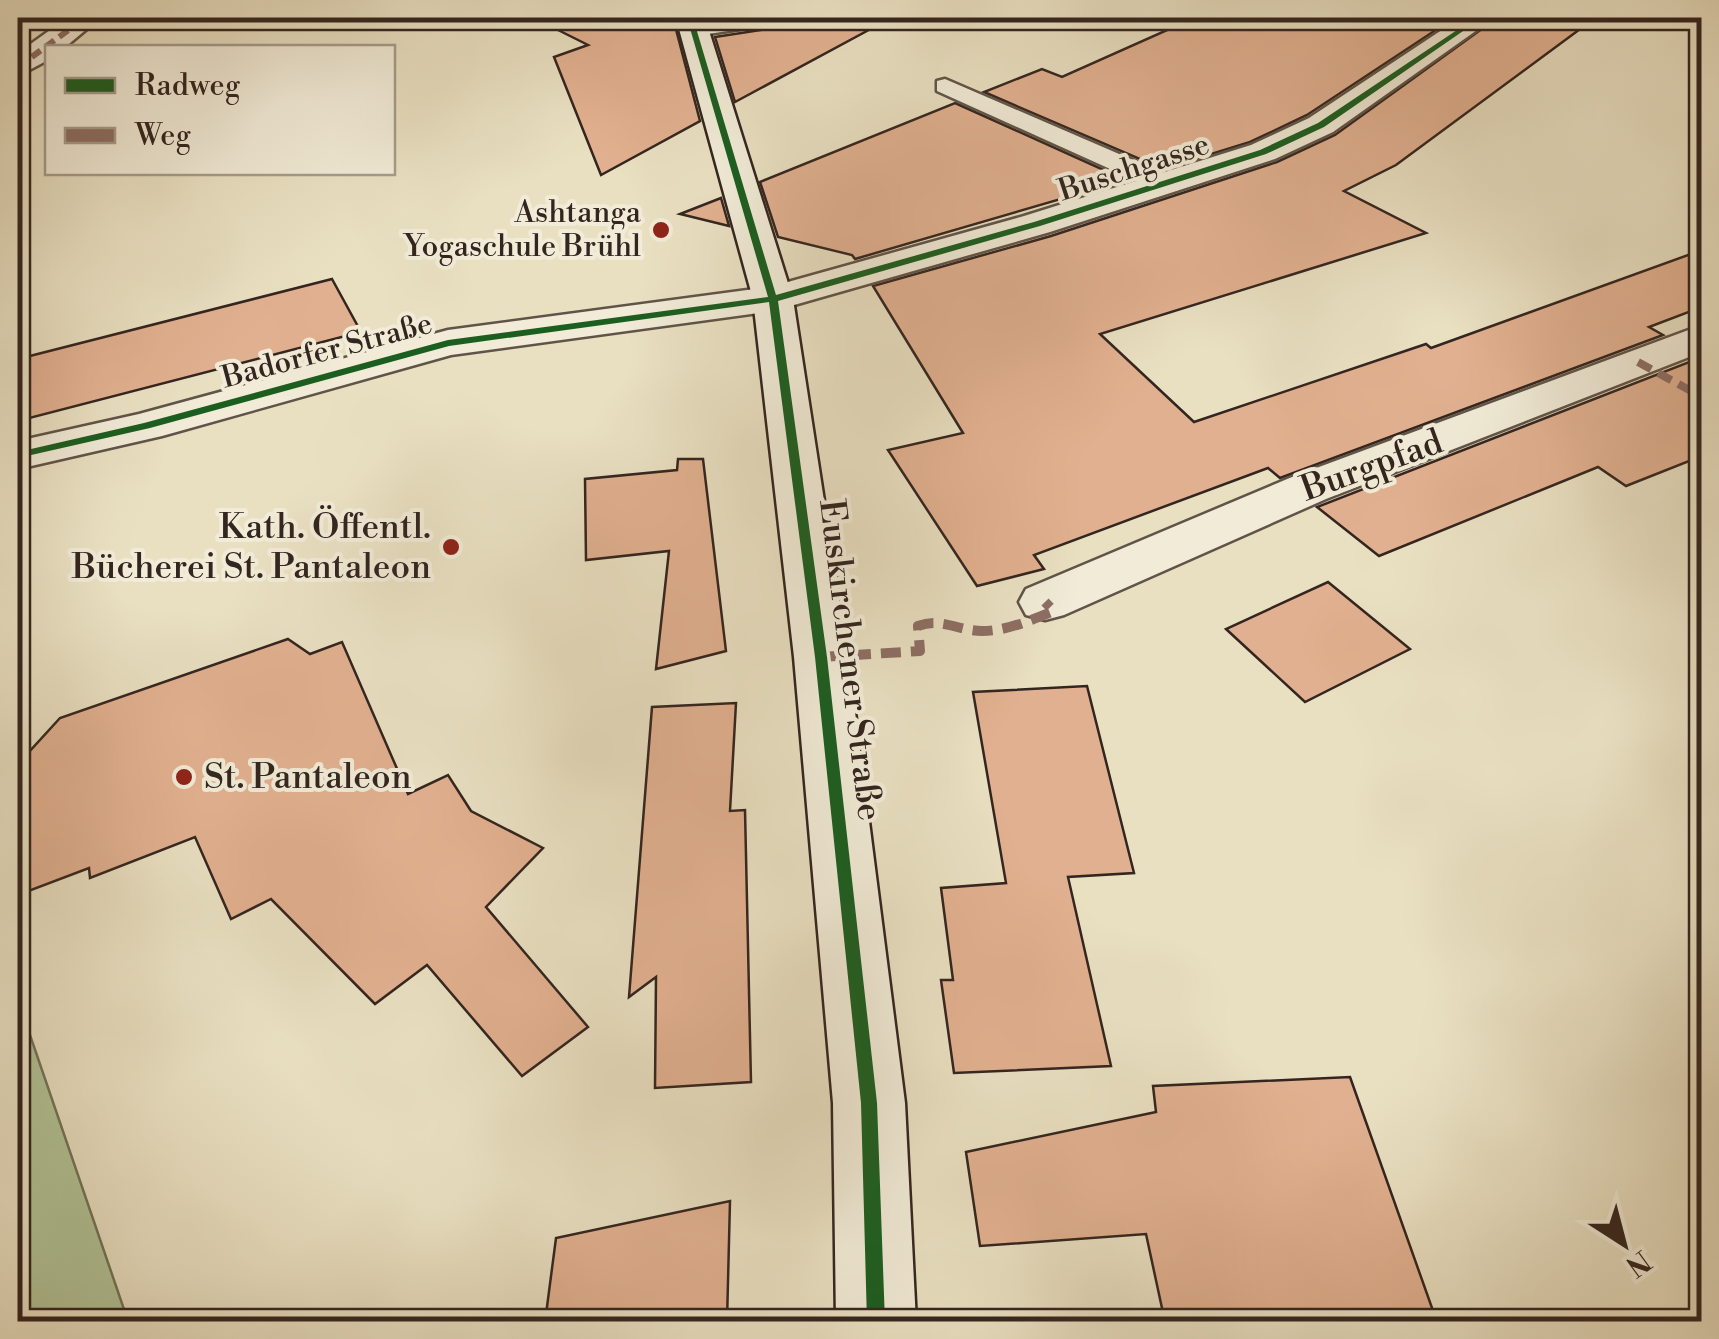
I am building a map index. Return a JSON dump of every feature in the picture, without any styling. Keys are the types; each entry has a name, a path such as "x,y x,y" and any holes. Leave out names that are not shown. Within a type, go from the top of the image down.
{"street":[{"path":"48,45 85,18"},
{"name":"Buschgasse","path":"773,299 1168,185 1263,152 1322,125 1479,18"},
{"name":"Euskirchener Straße","path":"693,24 773,299 821,657 870,1103 876,1322"},
{"path":"18,67 45,47"},
{"name":"Badorfer Straße","path":"18,456 146,426 448,343 773,299"},
{"name":"Burgpfad","path":"1046,602 1309,488 1702,337"}],"lane":[{"path":"693,24 773,18"},
{"path":"945,86 1168,185"}],"green space":[{"path":"18,1000 128,1321 18,1321"}],"building":[{"path":"534,18 673,18 700,121 601,175 554,57 588,45"},
{"path":"787,18 891,18 735,102 715,37 774,28"},
{"path":"1194,18 1454,18 1307,115 1250,142 1163,169 984,92 1042,69 1062,77"},
{"path":"1497,18 1595,18 1396,165 1344,191 1426,233 1100,334 1194,422 1426,344 1431,348 1702,250 1702,307 1649,327 1663,335 1280,478 1268,468 1034,555 1044,569 977,586 888,450 963,433 873,286 1051,236 1277,162 1335,135"},
{"path":"955,103 1126,180 855,259 852,255 778,237 760,182"},
{"path":"721,198 729,226 680,214"},
{"path":"332,279 361,332 18,421 18,359"},
{"path":"1702,357 1702,456 1626,486 1598,467 1379,556 1317,507"},
{"path":"678,459 703,459 726,651 656,669 669,551 586,560 585,479 677,470"},
{"path":"1328,582 1410,649 1305,702 1226,629"},
{"path":"288,639 310,654 342,642 408,794 448,775 471,811 543,848 486,907 588,1027 522,1076 427,965 375,1004 271,899 231,919 195,837 90,878 89,868 18,895 18,764 60,718"},
{"path":"1087,686 1134,873 1068,877 1111,1066 954,1073 941,980 953,980 941,888 1006,883 973,692"},
{"path":"736,703 730,811 745,810 751,1082 655,1088 656,977 629,997 652,707"},
{"path":"1350,1077 1437,1322 1165,1322 1146,1234 980,1246 966,1152 1156,1112 1153,1086"},
{"path":"730,1201 727,1322 545,1322 556,1238"}],"marked path":[{"path":"48,45 85,18"},
{"path":"18,67 45,47"},
{"path":"1638,362 1702,397"},
{"path":"821,657 920,651 918,626 934,620 968,630 995,630 1054,611 1045,602"}],"cycle path":[{"path":"690,18 773,299 821,657 869,1103 876,1322"},
{"path":"18,455 146,426 448,343 773,299 1037,224 1263,152 1321,125 1479,18"}],"place":[{"name":"Ashtanga Yogaschule Brühl","path":"661,230"},
{"name":"Kath. Öffentl. Bücherei St. Pantaleon","path":"451,547"},
{"name":"St. Pantaleon","path":"184,777"}]}
